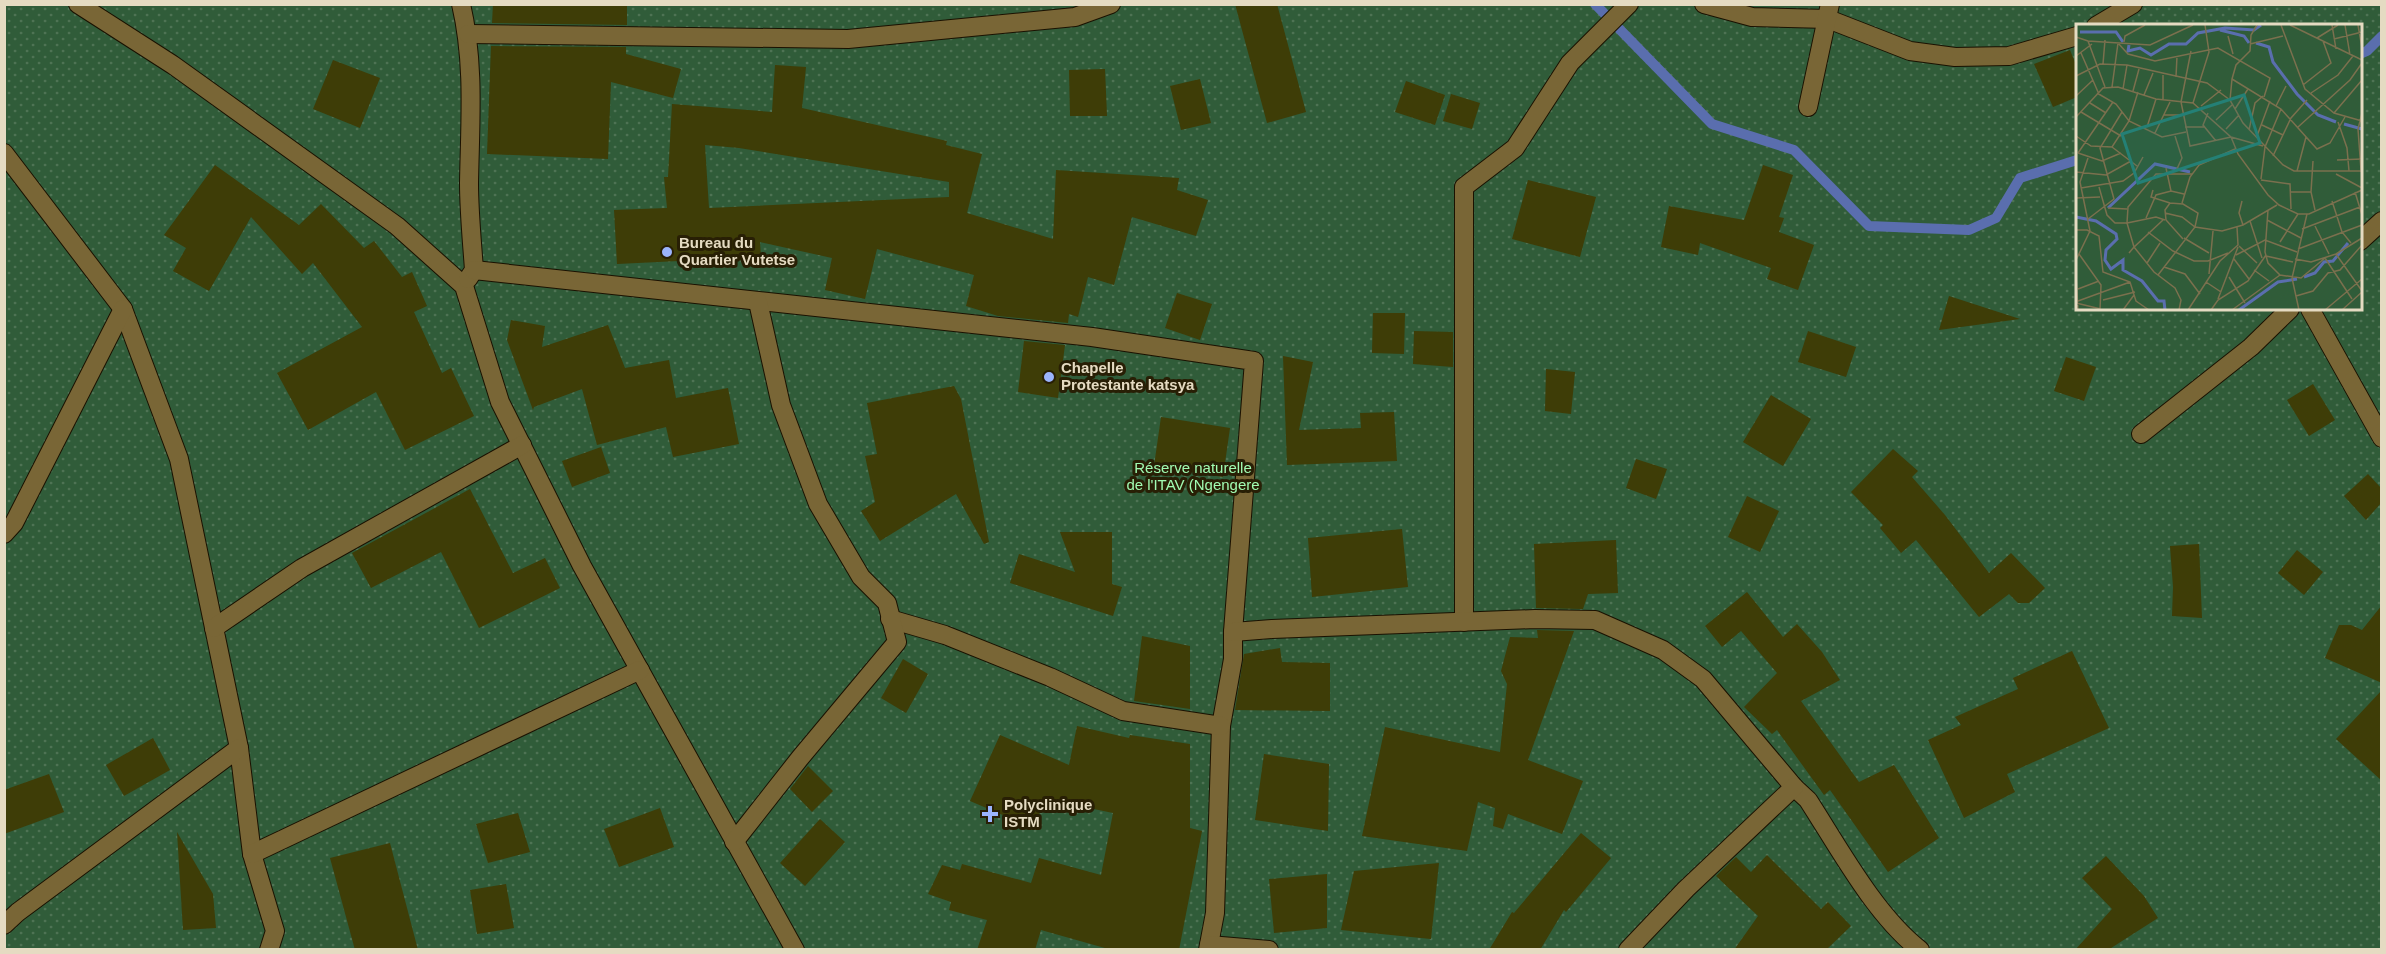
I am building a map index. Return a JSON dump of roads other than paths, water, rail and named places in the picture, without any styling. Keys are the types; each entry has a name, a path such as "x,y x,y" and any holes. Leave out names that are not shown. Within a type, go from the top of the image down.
{"street":[{"path":"78,4 173,65 378,212 464,286 500,402 582,566 795,950"},
{"path":"462,4 468,34 472,111 469,185 474,270 464,286"},
{"path":"468,34 848,39 1075,17 1111,4"},
{"path":"1464,622 1464,187 1515,148 1569,63 1629,4"},
{"path":"1704,4 1752,18 1829,12 1910,51 1955,57 2008,56 2076,36"},
{"path":"2099,24 2133,4"},
{"path":"1808,106 1829,12"},
{"path":"5,156 123,309 178,459 238,748 252,854 275,931 284,950"},
{"path":"2362,240 2382,221"},
{"path":"474,270 1092,337 1254,361 1233,633 1233,659 1221,726 1215,913 1209,947 1269,950"},
{"path":"734,842 800,758 897,642 887,603 861,577 818,504 781,405 758,302"},
{"path":"4,534 14,524 123,309"},
{"path":"2141,434 2251,347 2289,310"},
{"path":"2311,310 2382,438"},
{"path":"214,628 302,568 522,445"},
{"path":"890,619 945,635 1050,677 1123,711 1221,726"},
{"path":"1233,633 1272,628 1535,619 1594,620 1663,650 1703,679 1794,787 1808,800 1873,899 1912,947"},
{"path":"252,854 640,670"},
{"path":"4,925 18,912 238,748"},
{"path":"1628,950 1686,890 1794,787"},
{"path":"269,950 275,931"}],"waterway":[{"path":"1595,4 1712,124 1794,150 1869,226 1969,230 1996,218 2020,178 2076,160"},
{"path":"2362,53 2382,36"}],"place":[{"name":"Bureau du Quartier Vutetse","path":"667,252"},
{"name":"Chapelle Protestante katsya","path":"1049,377"},
{"name":"Polyclinique ISTM","path":"990,814"}],"park label":[{"name":"Réserve naturelle de l'ITAV (Ngengere","path":"1193,476"}]}
